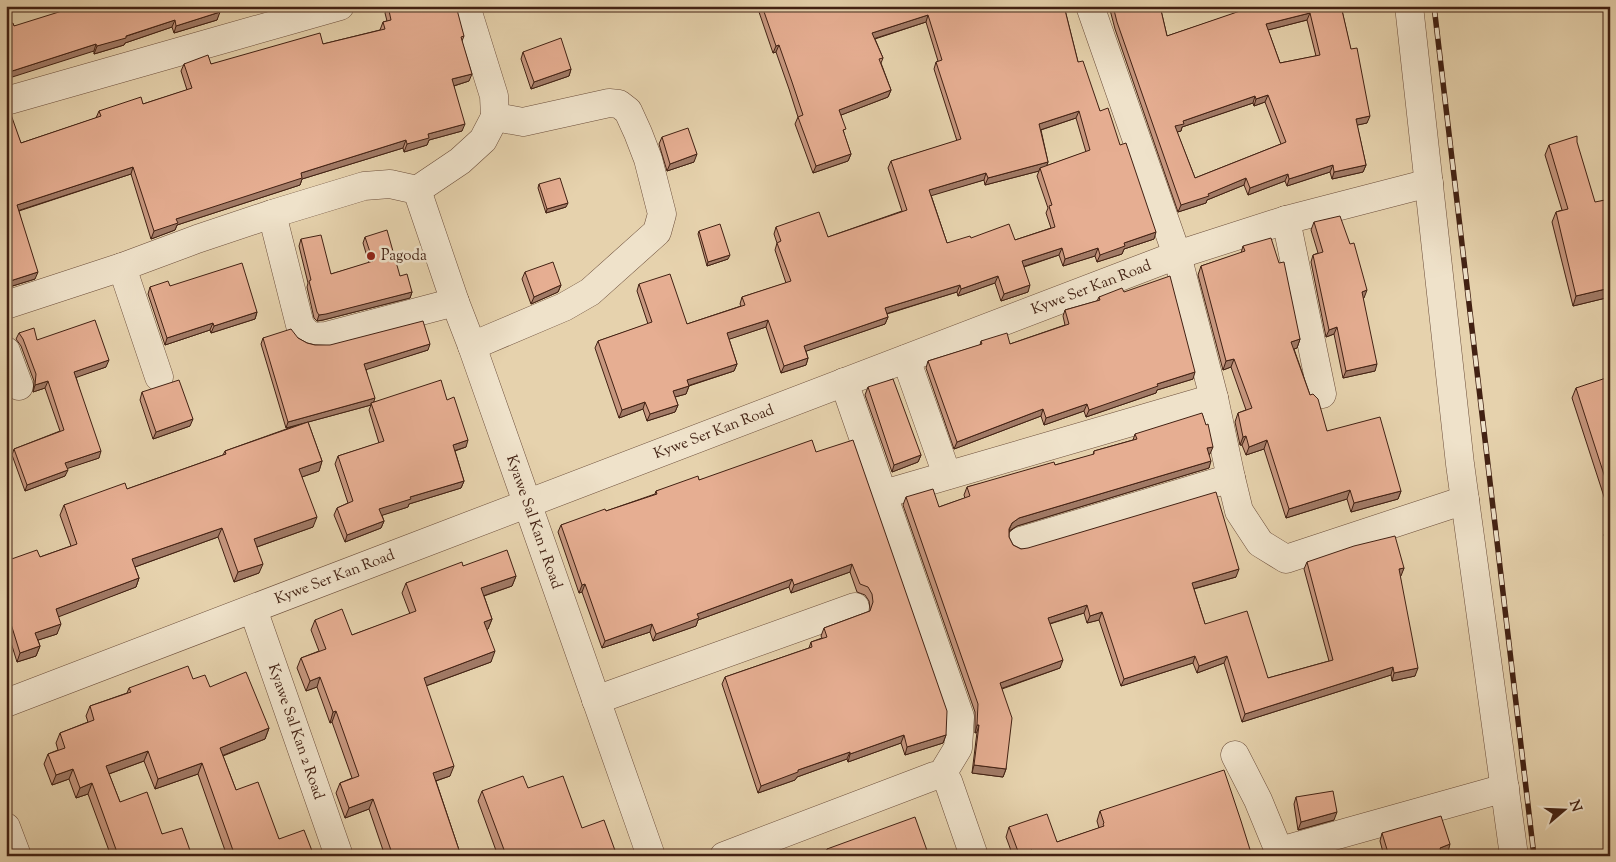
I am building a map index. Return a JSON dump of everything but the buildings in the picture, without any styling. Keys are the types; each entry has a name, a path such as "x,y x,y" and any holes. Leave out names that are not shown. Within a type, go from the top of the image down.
{"street":[{"path":"6,101 340,6"},
{"path":"6,304 122,267 272,214 364,186 390,184 417,190 460,160 483,140 495,117 494,96 466,6"},
{"path":"1090,6 1177,255 1214,398 1239,512 1260,543 1286,559 1465,500"},
{"path":"1409,6 1465,500 1514,856"},
{"path":"472,346 564,307 590,292 657,232 662,214 648,159 628,111 620,104 609,103 524,122 495,117"},
{"name":"Kywe Ser Kan Road","path":"6,704 1177,255 1286,220 1429,183"},
{"name":"Kyawe Sal Kan 1 Road","path":"417,190 651,856"},
{"path":"272,214 300,325 308,334 315,337 326,336 455,302"},
{"path":"1286,220 1322,394"},
{"path":"122,267 158,377"},
{"path":"6,351 19,386"},
{"path":"906,358 947,476"},
{"path":"844,382 960,717 958,748 941,776"},
{"path":"884,494 1214,398"},
{"path":"1021,541 1231,478"},
{"path":"596,700 855,607"},
{"name":"Kyawe Sal Kan 2 Road","path":"253,609 339,856"},
{"path":"1235,755 1258,800 1281,854 1505,788"},
{"path":"724,856 934,776 941,776 948,781 974,856"},
{"path":"6,827 17,856"}],"railway":[{"path":"1434,6 1534,856"}],"place":[{"name":"Pagoda","path":"371,256"}]}
